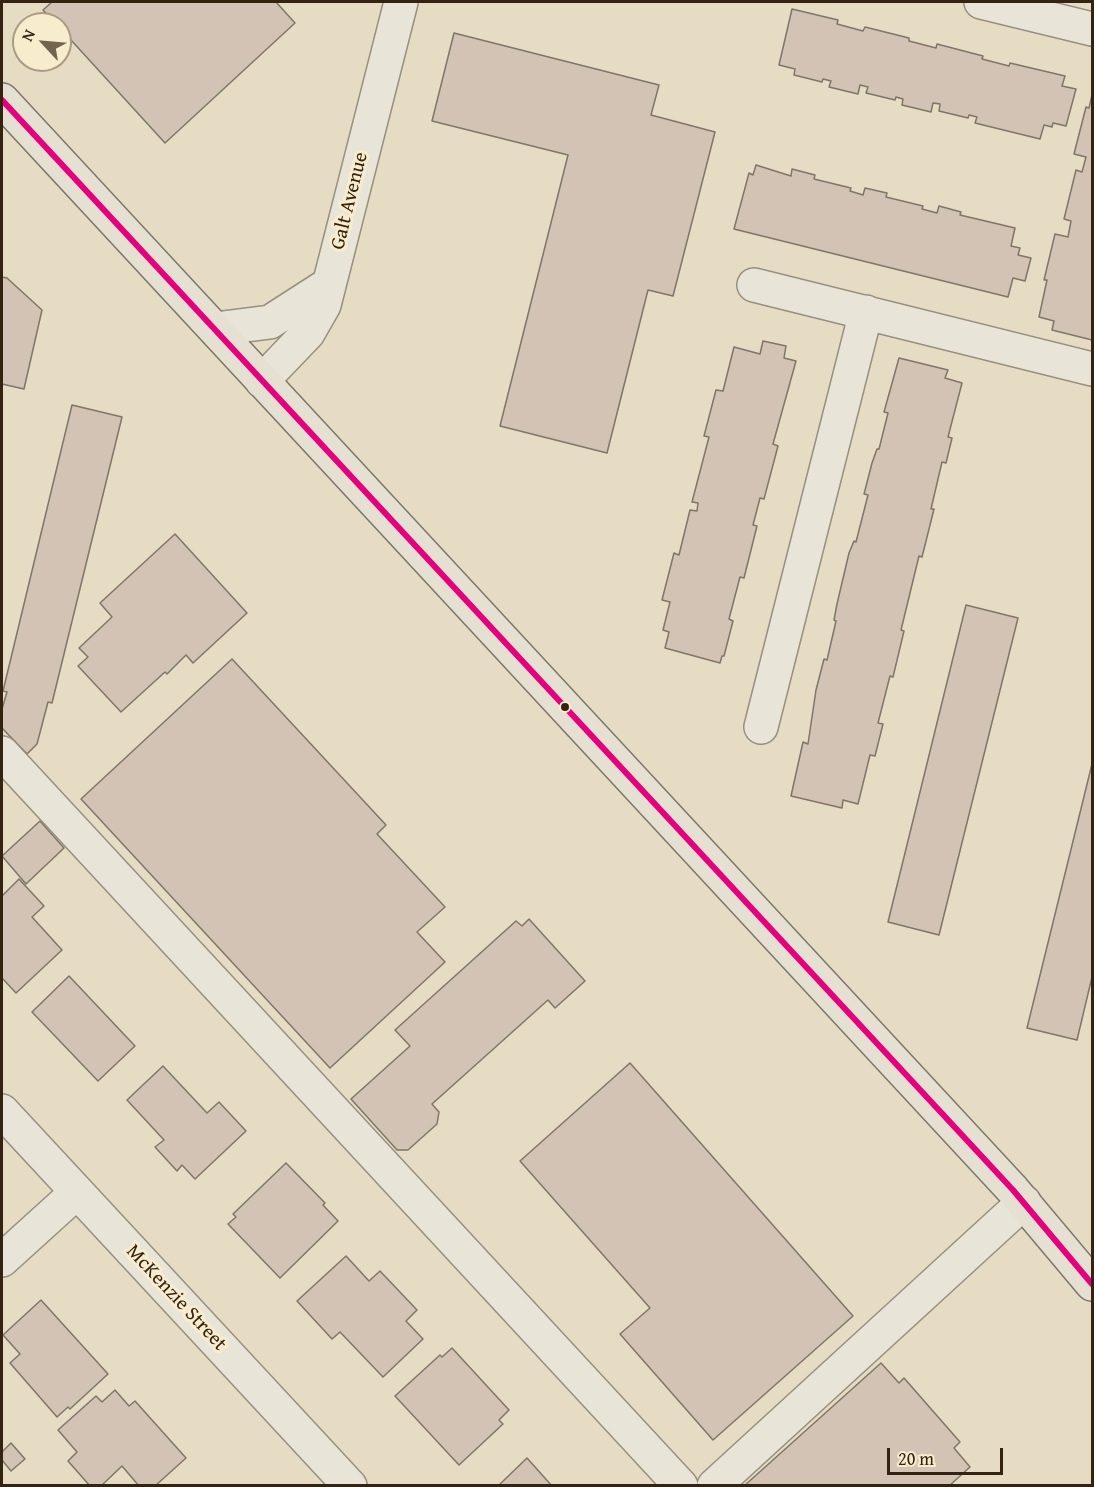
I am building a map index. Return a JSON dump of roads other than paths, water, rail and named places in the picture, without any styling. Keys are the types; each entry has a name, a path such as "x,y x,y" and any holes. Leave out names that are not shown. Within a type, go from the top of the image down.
{"main road":[{"path":"2,100 1024,1202 1092,1284"}],"street":[{"name":"Galt Avenue","path":"262,381 308,333 324,305 401,2"},
{"path":"981,2 1092,29"},
{"path":"214,329 270,322 330,284"},
{"path":"754,285 1092,369"},
{"path":"761,727 866,312"},
{"path":"2,753 681,1485"},
{"name":"McKenzie Street","path":"2,1111 350,1485"},
{"path":"2,1260 77,1192"},
{"path":"714,1485 1024,1202"}]}
